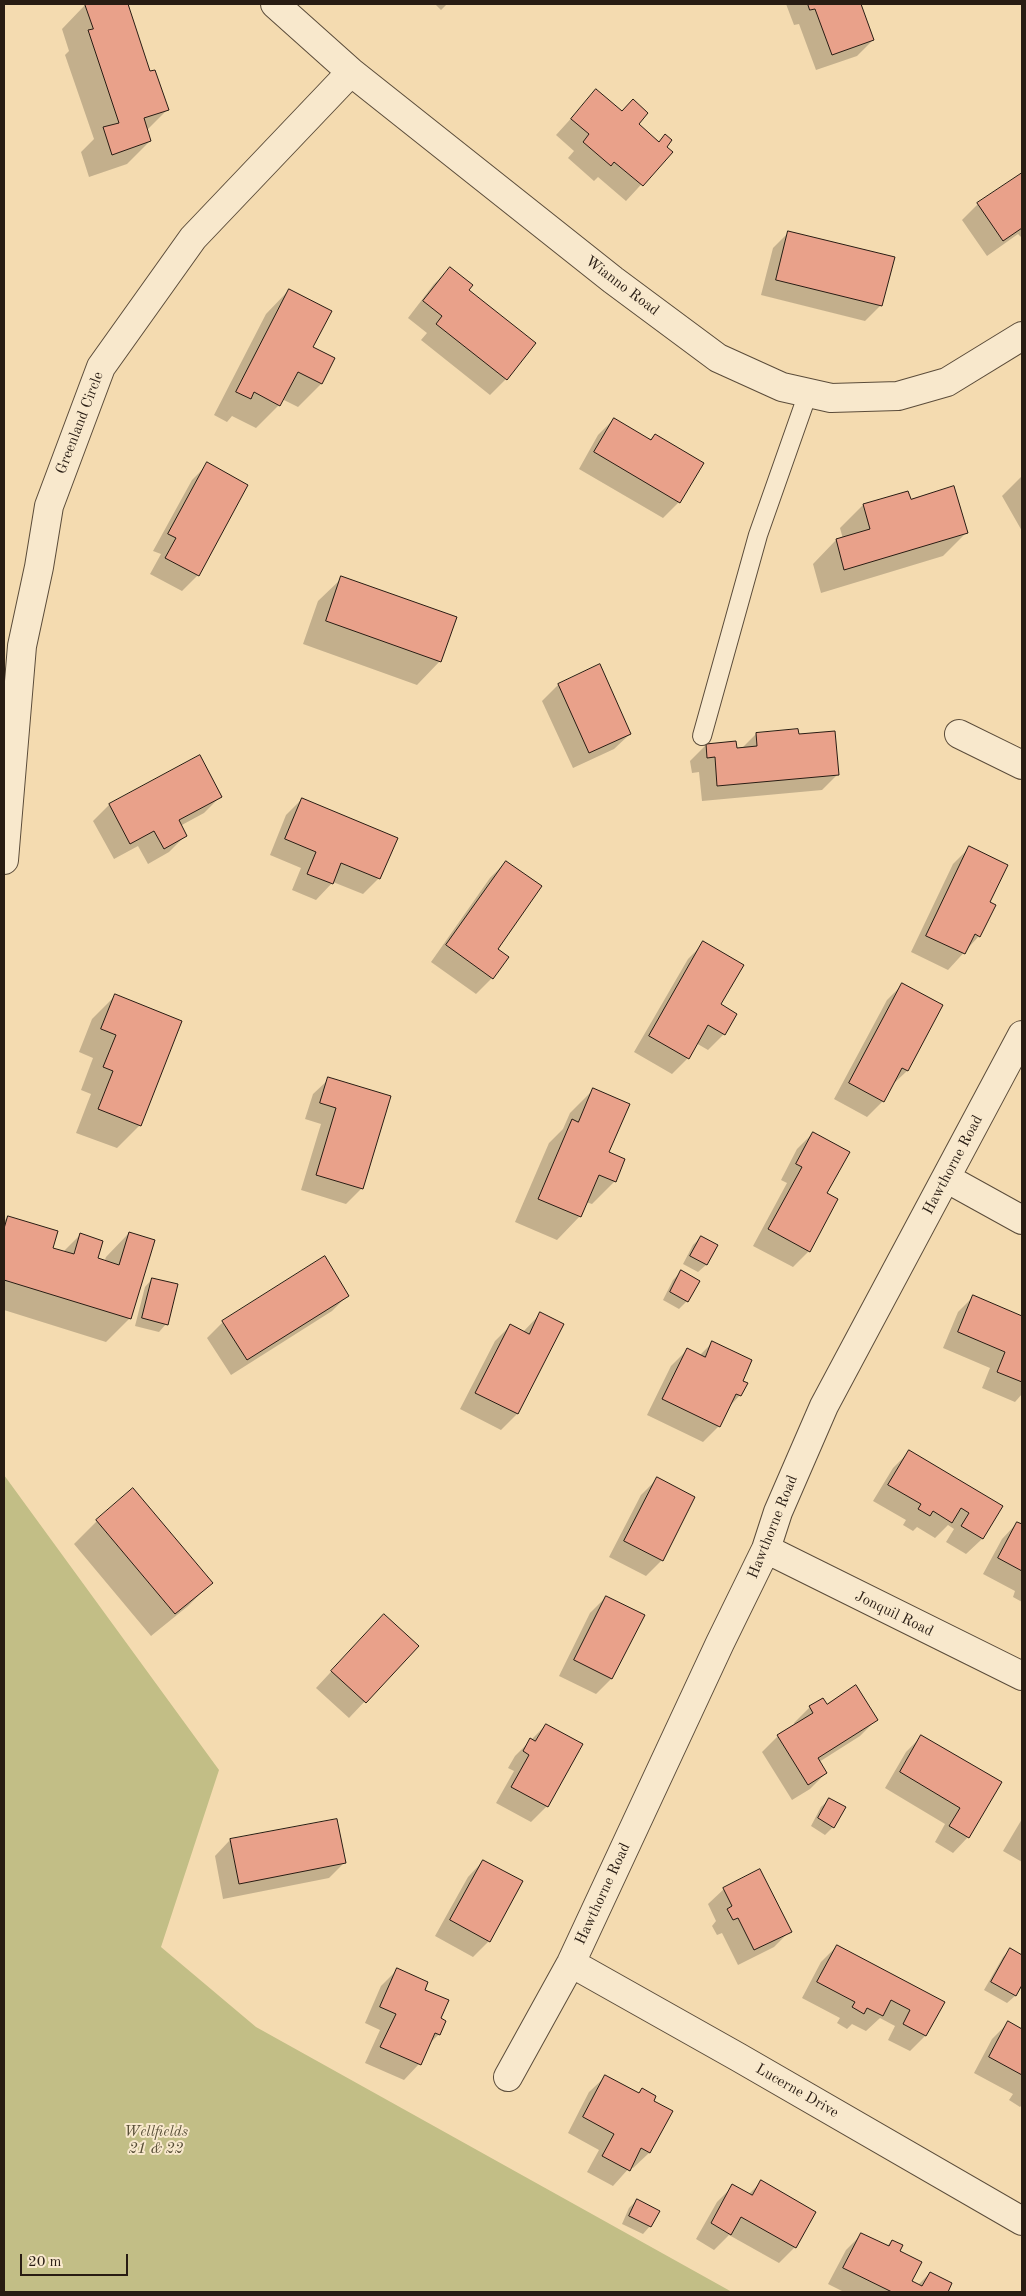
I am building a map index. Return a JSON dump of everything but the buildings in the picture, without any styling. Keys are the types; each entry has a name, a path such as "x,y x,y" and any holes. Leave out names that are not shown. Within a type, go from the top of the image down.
{"street":[{"name":"Wianno Road","path":"275,4 351,72 613,280 718,358 782,387 831,398 898,396 947,382 1022,336"},
{"name":"Greenland Circle","path":"4,860 22,646 48,506 101,367 193,238 351,72"},
{"path":"959,734 1022,765"},
{"name":"Hawthorne Road","path":"508,2077 571,1964 720,1643 766,1549 778,1512 824,1406 1022,1036"},
{"path":"946,1178 1022,1220"},
{"name":"Jonquil Road","path":"766,1549 1022,1676"},
{"name":"Lucerne Drive","path":"571,1964 738,2057 1022,2221"}],"lane":[{"path":"702,736 758,535 808,393"}],"green space":[{"name":"Wellfields 21 & 22","path":"4,1475 219,1770 161,1947 256,2027 732,2292 4,2292"}]}
